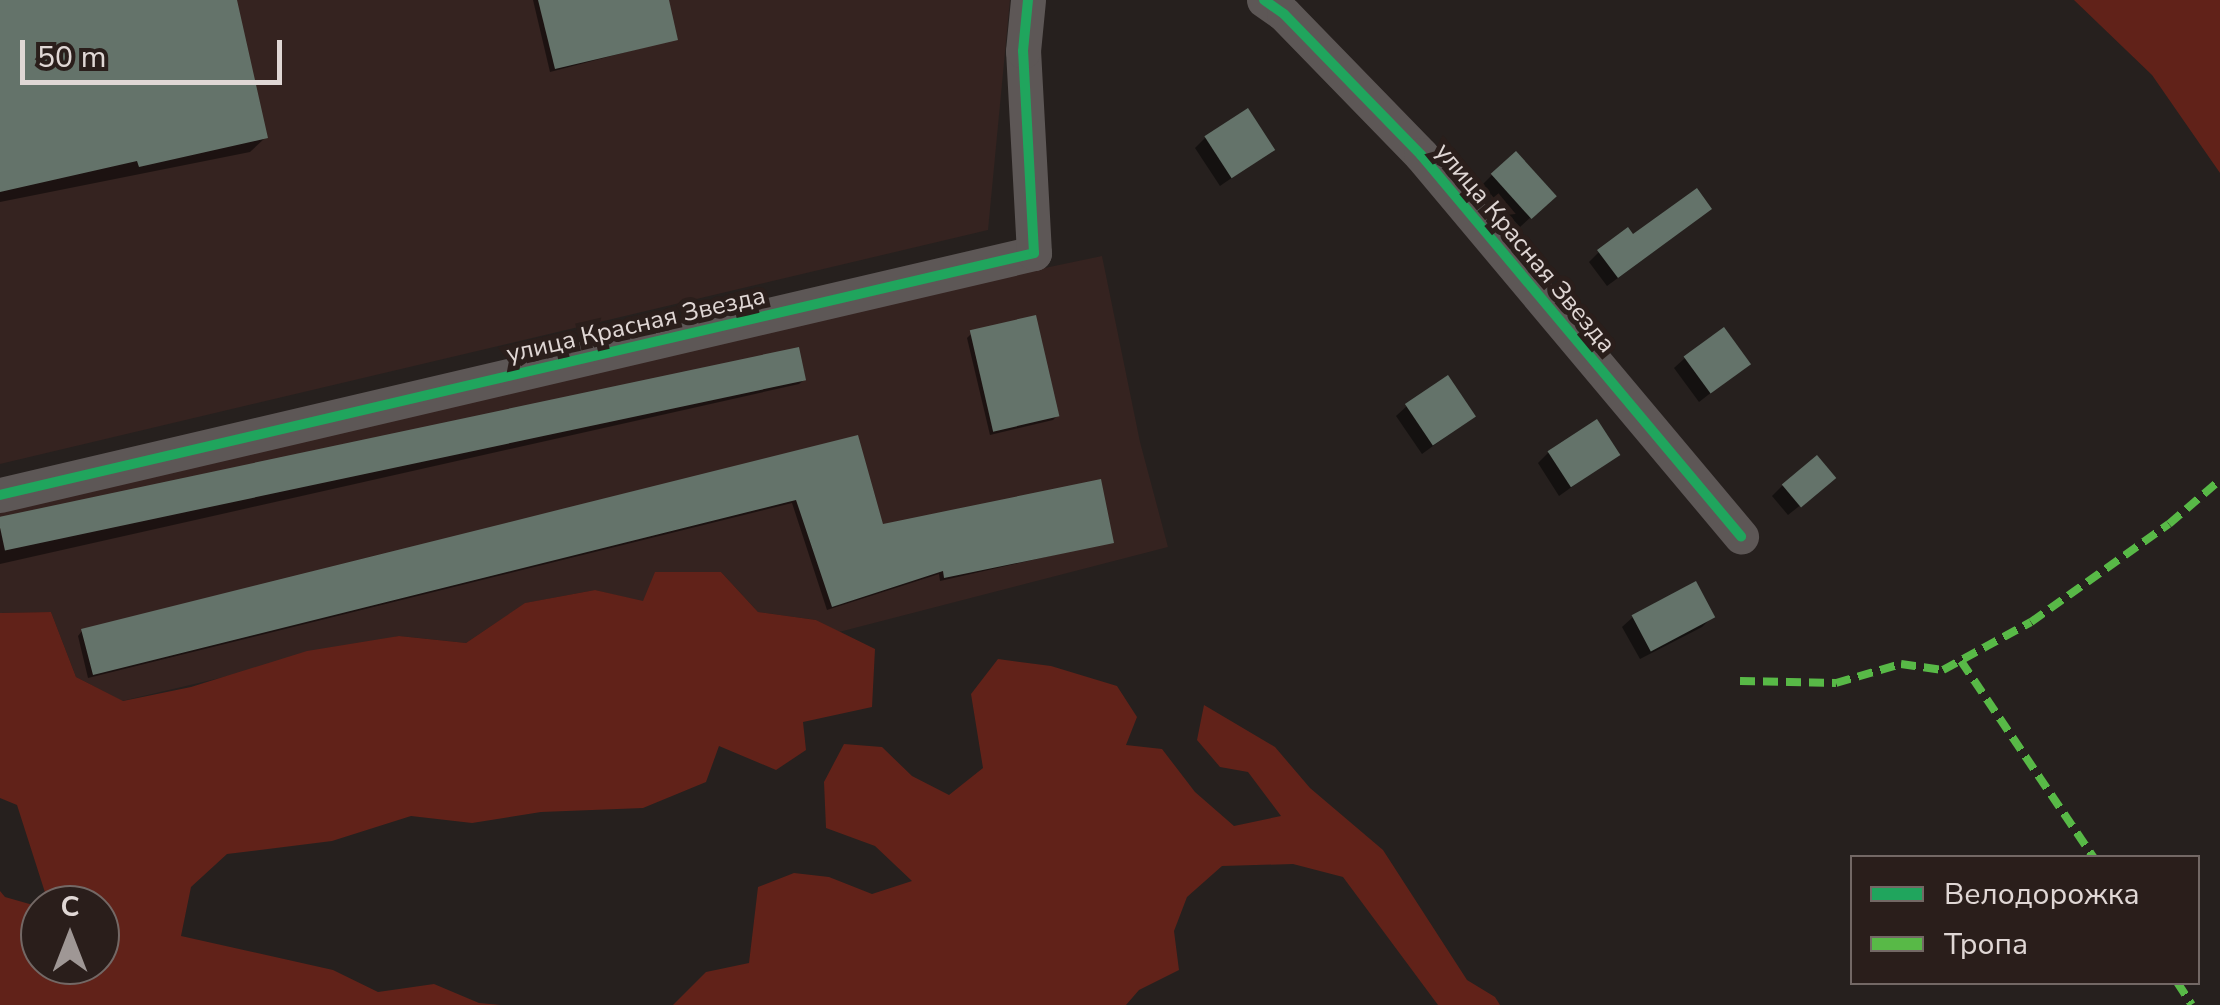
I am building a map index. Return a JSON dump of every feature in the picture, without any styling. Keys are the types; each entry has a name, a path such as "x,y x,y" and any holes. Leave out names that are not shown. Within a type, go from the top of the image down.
{"street":[{"name":"улица Красная Звезда","path":"0,495 1034,253 1023,51 1028,0"},
{"name":"улица Красная Звезда","path":"1264,0 1284,14 1421,155 1742,536"}],"shaded area":[{"path":"0,0 1010,0 988,230 0,464"},
{"path":"2074,0 2220,0 2220,173 2152,75"},
{"path":"1102,256 1140,442 1168,547 839,632 816,620 758,612 721,572 643,602 595,590 526,603 466,643 399,636 122,701 76,677 51,612 0,613 0,510 864,306"},
{"path":"655,572 721,572 758,612 816,620 875,649 872,707 803,722 806,750 776,770 719,746 706,782 643,808 541,812 472,823 411,816 332,841 227,854 191,887 181,936 333,970 378,992 434,984 479,1003 501,1005 0,1005 0,891 5,897 20,901 20,985 120,985 120,885 43,885 17,805 0,798 0,613 51,612 76,677 123,701 191,687 307,651 399,636 466,643 525,603 595,590 643,601"},
{"path":"998,659 1051,666 1117,686 1137,717 1126,745 1162,749 1195,792 1234,826 1281,816 1248,772 1220,767 1197,740 1204,705 1275,747 1310,788 1383,850 1467,980 1495,997 1500,1005 1438,1005 1343,877 1293,864 1222,866 1187,897 1174,931 1179,970 1139,990 1126,1005 673,1005 706,972 749,963 758,887 794,873 829,877 872,894 912,881 875,846 826,828 824,782 844,744 882,747 912,776 949,795 983,768 971,694"}],"building":[{"path":"0,0 237,0 268,138 139,167 137,161 0,192"},
{"path":"538,0 669,0 678,40 555,69"},
{"path":"1248,108 1275,150 1232,178 1204,136"},
{"path":"1516,151 1557,196 1532,219 1491,174"},
{"path":"1697,188 1712,209 1618,278 1597,250 1628,227 1633,234"},
{"path":"1036,315 1059,416 993,432 970,330"},
{"path":"1724,327 1751,364 1711,394 1684,356"},
{"path":"799,347 806,380 5,551 0,517"},
{"path":"1448,375 1476,416 1433,446 1405,404"},
{"path":"1597,419 1620,455 1571,487 1548,451"},
{"path":"858,435 883,524 1101,479 1114,543 944,578 943,571 832,607 796,500 93,675 81,629"},
{"path":"1817,455 1836,478 1801,508 1782,485"},
{"path":"1696,581 1715,617 1651,651 1632,615"}],"marked path":[{"path":"1740,681 1836,683 1901,664 1943,670 2031,622 2169,524 2220,480"},
{"path":"1961,661 2092,855"},
{"path":"2179,985 2192,1005"}],"cycle path":[{"path":"0,495 1034,253 1023,51 1028,0"},
{"path":"1264,0 1284,14 1421,155 1741,536"}]}
